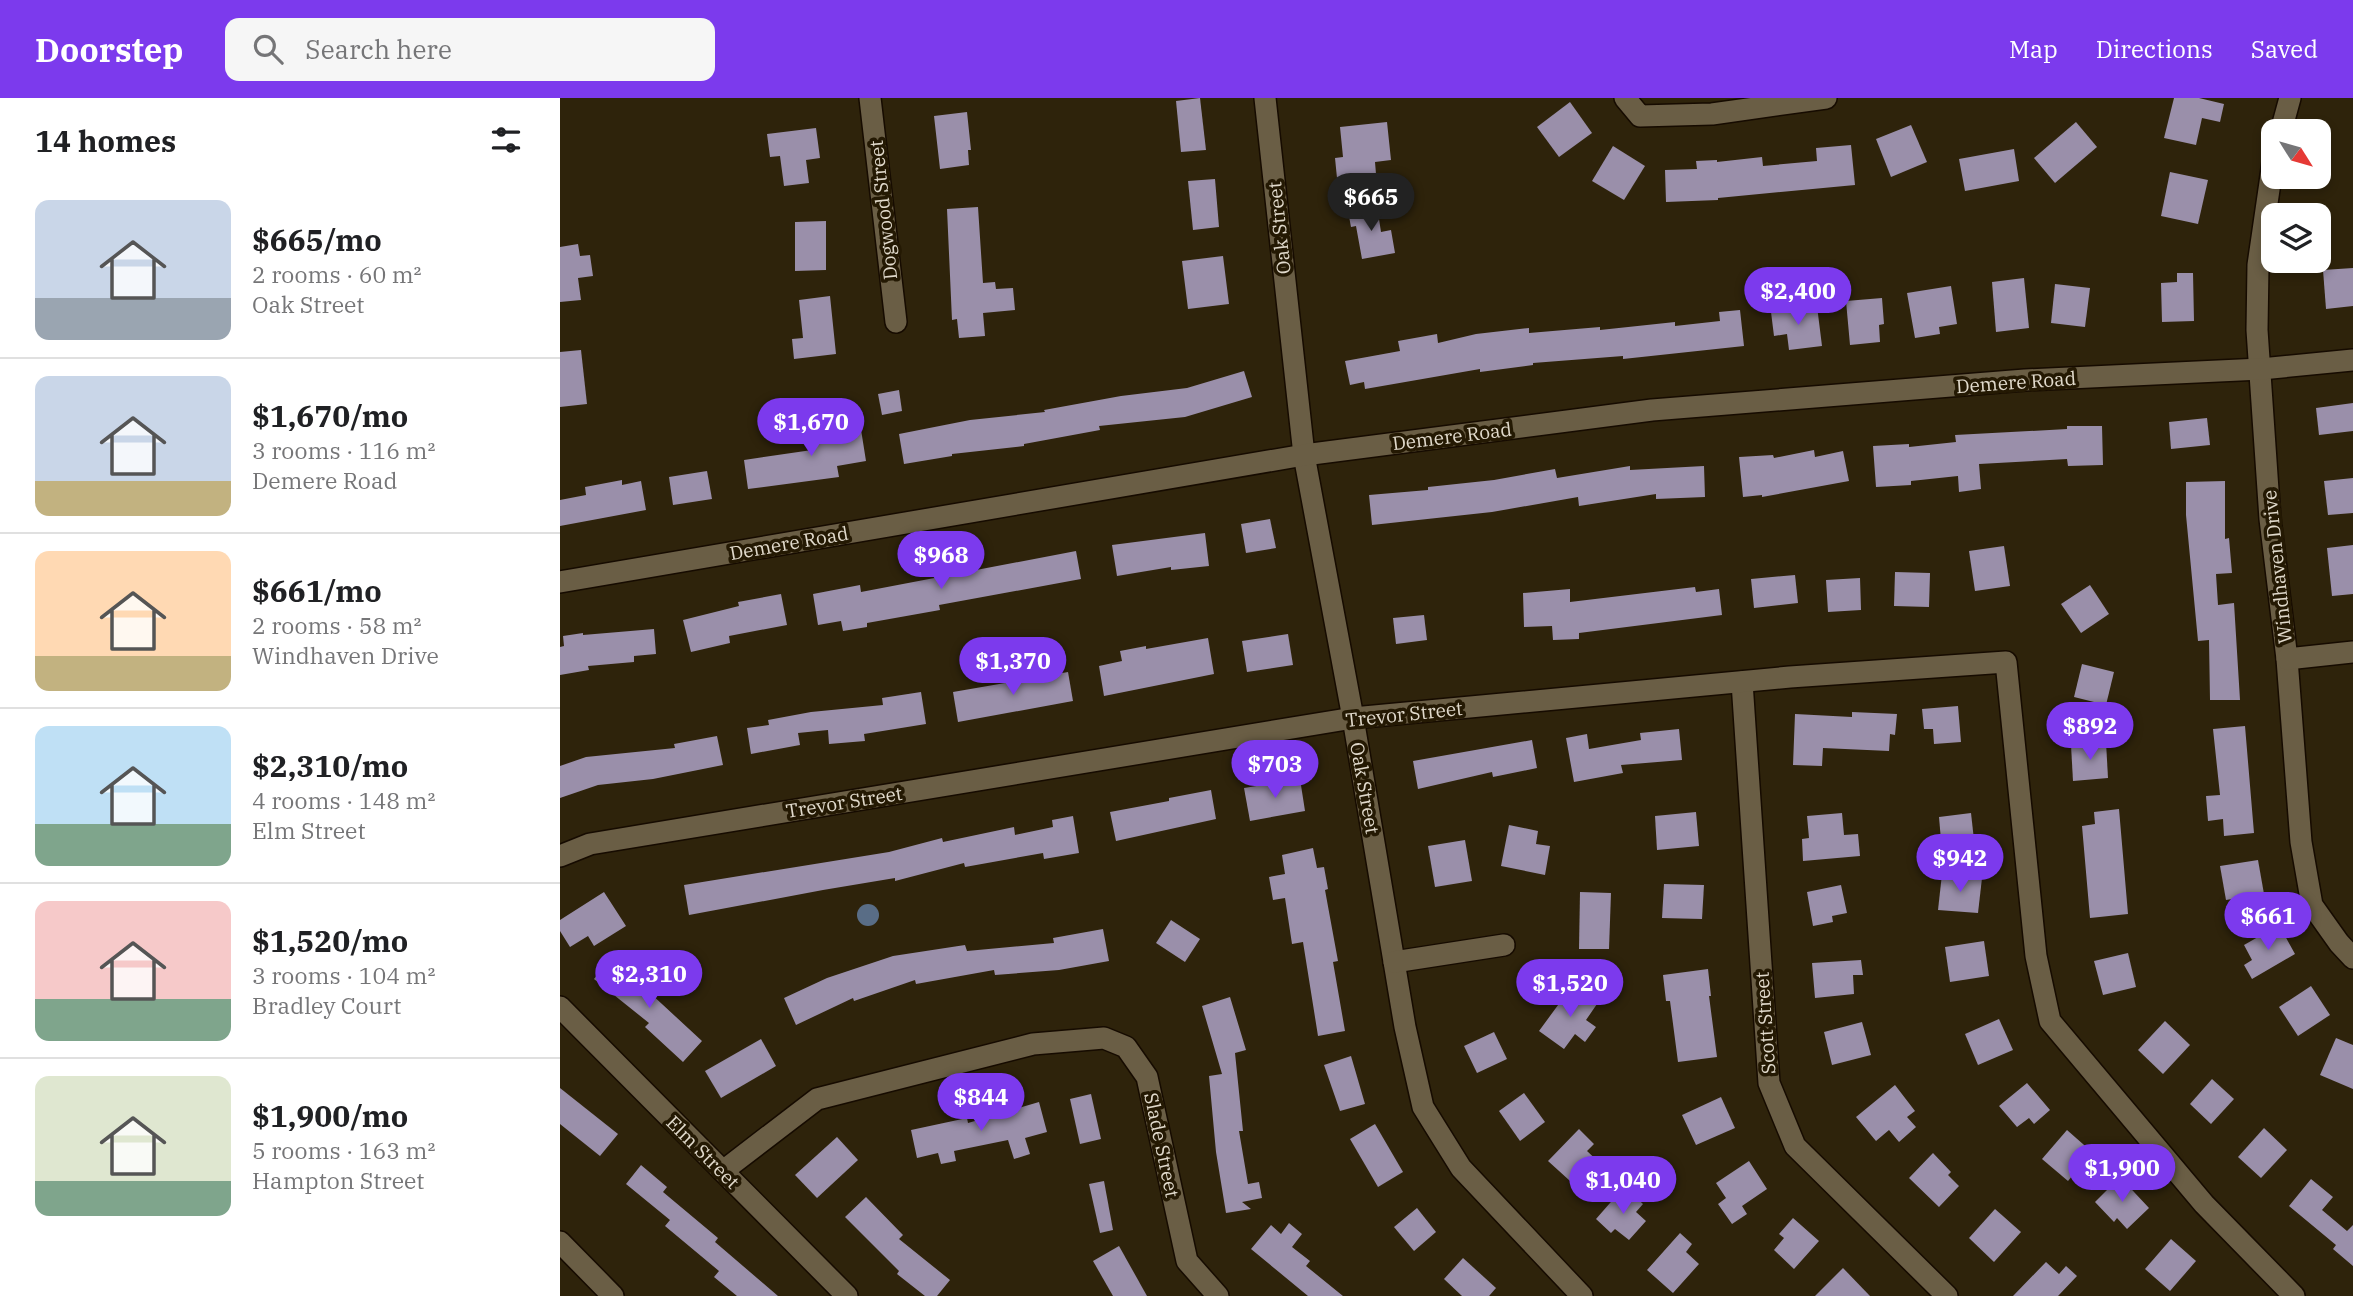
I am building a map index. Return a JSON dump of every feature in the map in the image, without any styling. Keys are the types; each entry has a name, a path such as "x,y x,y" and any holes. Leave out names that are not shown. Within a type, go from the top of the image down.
{"street":[{"name":"Dogwood Street","path":"870,98 896,322"},
{"name":"Oak Street","path":"1265,98 1304,454 1353,718 1405,1027 1423,1107 1461,1168 1582,1296"},
{"path":"1625,98 1640,116 1712,114 1826,98"},
{"path":"2284,119 2290,98"},
{"name":"Windhaven Drive","path":"2269,189 2258,265 2257,330 2270,519 2287,659 2301,842 2312,905 2353,958"},
{"name":"Demere Road","path":"560,582 1304,454 1652,410 2025,380 2261,369 2353,360"},
{"path":"2287,659 2353,652"},
{"name":"Trevor Street","path":"560,856 590,844 1353,718 1742,682 2006,662 2036,956 2050,1021 2204,1204 2294,1296"},
{"name":"Scott Street","path":"1742,682 1769,1083 1796,1146 1947,1296"},
{"path":"1394,962 1504,945"},
{"name":"Elm Street","path":"560,1007 847,1296"},
{"name":"Slade Street","path":"723,1171 817,1099 1034,1044 1104,1038 1126,1047 1147,1077 1187,1261 1218,1296"},
{"path":"560,1242 612,1296"}],"water":[{"path":"841,403 843,419 816,424 813,408"},
{"path":"868,904 876,907 879,915 876,923 868,926 860,923 857,915 860,907"}],"building":[{"path":"1200,98 1206,150 1181,152 1176,101"},
{"path":"2174,98 2199,98 2224,104 2220,122 2202,118 2196,145 2164,138"},
{"path":"1570,102 1592,133 1559,157 1537,127"},
{"path":"967,112 971,150 968,150 969,165 940,169 934,116"},
{"path":"1387,122 1391,160 1375,162 1376,174 1337,178 1335,158 1343,157 1340,127"},
{"path":"2076,122 2097,147 2055,183 2034,158"},
{"path":"1911,125 1927,162 1891,177 1876,139"},
{"path":"816,128 820,158 806,160 809,183 784,186 780,156 770,157 767,134"},
{"path":"1851,145 1855,185 1718,200 1666,202 1665,170 1697,169 1696,161 1717,162 1762,157 1763,166 1817,161 1816,148"},
{"path":"1613,146 1645,166 1624,200 1592,181"},
{"path":"2014,149 2019,181 1965,191 1959,159"},
{"path":"2170,172 2208,180 2198,224 2161,216"},
{"path":"1215,179 1219,227 1193,230 1188,181"},
{"path":"1377,206 1381,232 1391,230 1395,253 1362,259 1356,226 1351,227 1348,211"},
{"path":"978,207 983,283 995,282 996,289 1013,288 1015,310 983,313 985,336 959,338 957,319 952,320 947,209"},
{"path":"826,221 826,270 795,271 795,222"},
{"path":"578,244 580,256 590,255 593,276 578,278 581,300 560,302 560,247"},
{"path":"1223,256 1229,304 1188,309 1182,261"},
{"path":"2353,268 2353,306 2326,309 2323,273 2331,273 2331,269"},
{"path":"2177,273 2193,273 2194,321 2162,322 2161,283 2177,282"},
{"path":"2024,278 2029,328 1996,332 1992,282"},
{"path":"2055,284 2090,288 2085,327 2051,323"},
{"path":"1951,286 1957,324 1939,327 1940,334 1915,338 1907,293"},
{"path":"830,296 836,354 794,359 792,339 803,338 799,300"},
{"path":"1882,298 1884,324 1879,325 1880,342 1850,345 1846,301"},
{"path":"1817,306 1822,346 1789,350 1787,334 1774,336 1771,312"},
{"path":"1740,310 1744,346 1623,359 1623,356 1533,363 1480,372 1480,369 1365,389 1364,382 1350,385 1345,361 1400,351 1398,341 1437,334 1438,343 1476,334 1529,328 1529,333 1600,327 1600,330 1675,322 1675,326 1720,321 1719,312"},
{"path":"581,350 587,404 560,407 560,352"},
{"path":"1244,371 1252,397 1185,417 1099,426 1100,430 1024,446 952,454 904,464 899,434 970,420 1045,412 1044,410 1121,396 1187,388"},
{"path":"899,390 902,411 882,415 878,394"},
{"path":"2353,403 2353,431 2319,435 2316,408"},
{"path":"859,417 866,461 837,466 839,477 748,489 744,460 812,450 809,433 835,429 833,421"},
{"path":"2207,418 2210,445 2171,449 2169,422"},
{"path":"2067,426 2102,426 2103,465 2068,466 2067,459 1979,464 1981,489 1959,492 1958,476 1911,481 1911,485 1876,487 1873,446 1909,444 1909,447 1956,442 1955,435 2067,429"},
{"path":"1814,450 1815,457 1843,451 1849,481 1762,497 1743,497 1739,457 1773,455 1774,458"},
{"path":"1630,466 1630,470 1704,466 1705,497 1656,499 1656,494 1579,506 1578,497 1492,512 1372,525 1369,495 1428,490 1428,487 1494,480 1555,469 1557,478"},
{"path":"707,471 712,499 673,505 669,477"},
{"path":"2353,478 2353,513 2328,515 2324,481"},
{"path":"622,480 622,485 641,481 646,510 560,526 560,500 586,495 585,487"},
{"path":"2225,481 2225,539 2229,538 2232,573 2216,574 2218,605 2234,603 2240,700 2210,700 2209,640 2198,641 2186,515 2186,482"},
{"path":"1270,519 1276,548 1246,553 1241,524"},
{"path":"1205,533 1209,566 1171,570 1171,567 1117,576 1112,545"},
{"path":"2353,545 2353,594 2332,596 2327,548"},
{"path":"2004,546 2010,586 1975,591 1969,551"},
{"path":"1076,551 1081,579 939,605 940,610 867,623 867,627 843,631 841,621 818,625 813,594 860,585 861,592"},
{"path":"1895,572 1930,573 1929,607 1894,606"},
{"path":"1795,575 1798,603 1754,608 1751,579"},
{"path":"1860,578 1861,610 1828,612 1826,580"},
{"path":"2090,585 2109,614 2081,633 2061,604"},
{"path":"1695,587 1696,592 1719,589 1722,615 1579,633 1579,639 1553,640 1552,626 1524,627 1523,593 1570,589 1570,602"},
{"path":"781,594 787,625 729,636 730,643 691,652 683,620 739,606 738,602"},
{"path":"1424,615 1427,640 1396,644 1393,618"},
{"path":"654,629 656,654 634,656 634,662 588,666 589,670 560,675 560,647 564,646 563,636"},
{"path":"1288,634 1293,665 1247,672 1242,641"},
{"path":"1208,638 1214,674 1104,696 1099,666 1122,661 1120,651"},
{"path":"2082,664 2114,672 2106,705 2074,697"},
{"path":"1068,672 1073,701 958,722 953,692"},
{"path":"921,692 926,724 864,734 865,741 829,744 828,730 798,733 800,745 751,754 747,728 769,725 768,720 811,712 883,705 882,698"},
{"path":"1958,706 1961,742 1934,744 1933,729 1924,729 1922,709"},
{"path":"1852,712 1897,714 1895,735 1890,734 1889,751 1823,748 1822,766 1793,765 1795,714 1852,717"},
{"path":"2245,726 2254,833 2224,836 2223,819 2208,821 2206,796 2220,795 2213,729"},
{"path":"1679,729 1682,760 1621,765 1623,773 1574,782 1566,738 1587,734 1589,749 1641,740 1640,733"},
{"path":"717,736 723,765 653,779 598,785 560,798 560,766 586,757 675,748 674,744"},
{"path":"1532,740 1537,768 1493,777 1492,772 1418,789 1413,761"},
{"path":"2106,742 2108,778 2073,781 2071,745"},
{"path":"1300,779 1305,811 1250,821 1244,788"},
{"path":"1211,790 1216,819 1116,841 1110,812"},
{"path":"2119,809 2128,914 2090,918 2082,826 2095,824 2094,812"},
{"path":"1696,812 1699,846 1657,850 1655,816"},
{"path":"1842,813 1844,835 1858,834 1860,856 1803,861 1802,839 1809,838 1807,816"},
{"path":"1971,813 1975,849 1942,852 1939,817"},
{"path":"1073,816 1079,853 1044,859 1043,853 965,867 964,863 895,881 895,878 689,915 684,885 889,852 942,838 943,842 1014,827 1015,835 1053,827 1052,820"},
{"path":"1509,825 1538,831 1536,844 1550,846 1545,875 1501,866"},
{"path":"1465,840 1472,881 1435,887 1428,846"},
{"path":"1313,848 1317,868 1324,867 1328,889 1325,890 1338,961 1333,962 1345,1031 1318,1036 1303,942 1292,944 1285,898 1273,900 1269,877 1285,874 1282,855"},
{"path":"2258,860 2264,894 2226,900 2220,866"},
{"path":"1942,874 1982,878 1978,913 1938,910"},
{"path":"1664,884 1704,885 1702,919 1662,918"},
{"path":"1841,885 1847,913 1832,916 1833,922 1813,926 1807,892"},
{"path":"604,892 626,926 594,946 588,936 570,947 560,931 560,920"},
{"path":"1580,892 1611,893 1609,949 1579,949"},
{"path":"1171,920 1200,939 1185,962 1156,943"},
{"path":"2279,925 2295,954 2252,979 2244,965 2252,960 2244,945"},
{"path":"1103,929 1109,961 1059,970 995,975 994,970 916,984 915,980 854,1001 853,998 796,1025 784,998 827,978 893,956 965,945 967,951 1054,943 1053,938"},
{"path":"1984,941 1989,976 1950,982 1945,947"},
{"path":"2128,953 2136,987 2103,995 2094,961"},
{"path":"611,958 651,990 649,992 702,1041 683,1062 645,1027 649,1023 594,979"},
{"path":"1861,960 1863,975 1853,975 1854,994 1815,998 1812,963"},
{"path":"1708,969 1717,1057 1678,1062 1670,1001 1666,1001 1663,975"},
{"path":"1572,986 1597,1004 1586,1020 1596,1027 1585,1042 1575,1034 1564,1049 1539,1031"},
{"path":"2311,986 2330,1015 2298,1036 2279,1007"},
{"path":"1230,997 1246,1050 1235,1053 1243,1131 1239,1131 1248,1184 1259,1182 1262,1198 1242,1202 1251,1209 1226,1213 1216,1152 1209,1076 1222,1074 1202,1006"},
{"path":"1999,1019 2013,1050 1978,1065 1965,1034"},
{"path":"2165,1021 2190,1045 2163,1074 2138,1050"},
{"path":"1862,1022 1871,1055 1832,1065 1824,1032"},
{"path":"1494,1032 1507,1059 1477,1073 1464,1046"},
{"path":"2336,1038 2353,1045 2353,1089 2320,1075"},
{"path":"761,1039 776,1066 721,1098 705,1071"},
{"path":"1351,1056 1365,1104 1340,1111 1324,1065"},
{"path":"2212,1079 2234,1099 2211,1124 2190,1104"},
{"path":"2027,1083 2050,1110 2034,1124 2029,1118 2017,1127 1999,1106"},
{"path":"1895,1085 1915,1111 1907,1117 1916,1127 1899,1142 1889,1130 1876,1141 1856,1117"},
{"path":"560,1088 618,1134 600,1156 560,1124"},
{"path":"1524,1093 1545,1122 1520,1141 1499,1111"},
{"path":"1091,1094 1101,1139 1080,1144 1070,1099"},
{"path":"1721,1097 1735,1128 1696,1145 1682,1115"},
{"path":"1039,1102 1047,1132 1025,1138 1030,1154 1014,1159 1008,1140 954,1151 956,1161 941,1164 938,1153 917,1158 911,1130 967,1118 968,1123"},
{"path":"1375,1124 1403,1172 1378,1187 1350,1139"},
{"path":"2264,1128 2287,1150 2261,1178 2238,1157"},
{"path":"1579,1129 1594,1144 1587,1151 1603,1166 1580,1190 1548,1161"},
{"path":"2067,1130 2092,1152 2068,1181 2042,1159"},
{"path":"837,1137 858,1160 817,1198 795,1175"},
{"path":"1933,1153 1951,1172 1948,1175 1959,1186 1939,1207 1909,1178"},
{"path":"1749,1161 1767,1189 1742,1206 1747,1214 1732,1224 1718,1204 1726,1198 1716,1183"},
{"path":"641,1165 667,1187 663,1192 718,1238 715,1242 778,1296 737,1296 714,1277 719,1271 665,1226 670,1220 626,1184"},
{"path":"2120,1177 2149,1208 2127,1229 2117,1218 2114,1222 2095,1202"},
{"path":"2311,1179 2333,1197 2322,1210 2347,1231 2353,1225 2353,1266 2333,1249 2336,1245 2289,1206"},
{"path":"1104,1181 1113,1230 1100,1233 1089,1184"},
{"path":"1630,1192 1643,1204 1636,1212 1646,1221 1629,1240 1615,1229 1611,1233 1596,1219 1617,1195 1622,1200"},
{"path":"866,1197 903,1235 899,1239 950,1280 937,1296 925,1296 897,1274 899,1271 845,1217"},
{"path":"1417,1208 1436,1232 1414,1251 1394,1227"},
{"path":"1995,1209 2021,1232 1994,1262 1969,1238"},
{"path":"1793,1218 1819,1241 1794,1269 1774,1250 1784,1238 1779,1234"},
{"path":"1289,1223 1302,1234 1292,1247 1310,1261 1306,1266 1343,1296 1308,1296 1251,1249 1271,1225 1281,1234"},
{"path":"1680,1233 1692,1244 1686,1252 1699,1264 1673,1293 1647,1270"},
{"path":"2171,1239 2196,1261 2170,1291 2145,1269"},
{"path":"1119,1246 1147,1296 1113,1296 1093,1261"},
{"path":"1463,1258 1496,1288 1489,1296 1462,1296 1444,1279"},
{"path":"2046,1262 2059,1274 2066,1266 2077,1276 2058,1296 2013,1296"},
{"path":"1843,1268 1870,1296 1815,1296"}]}
